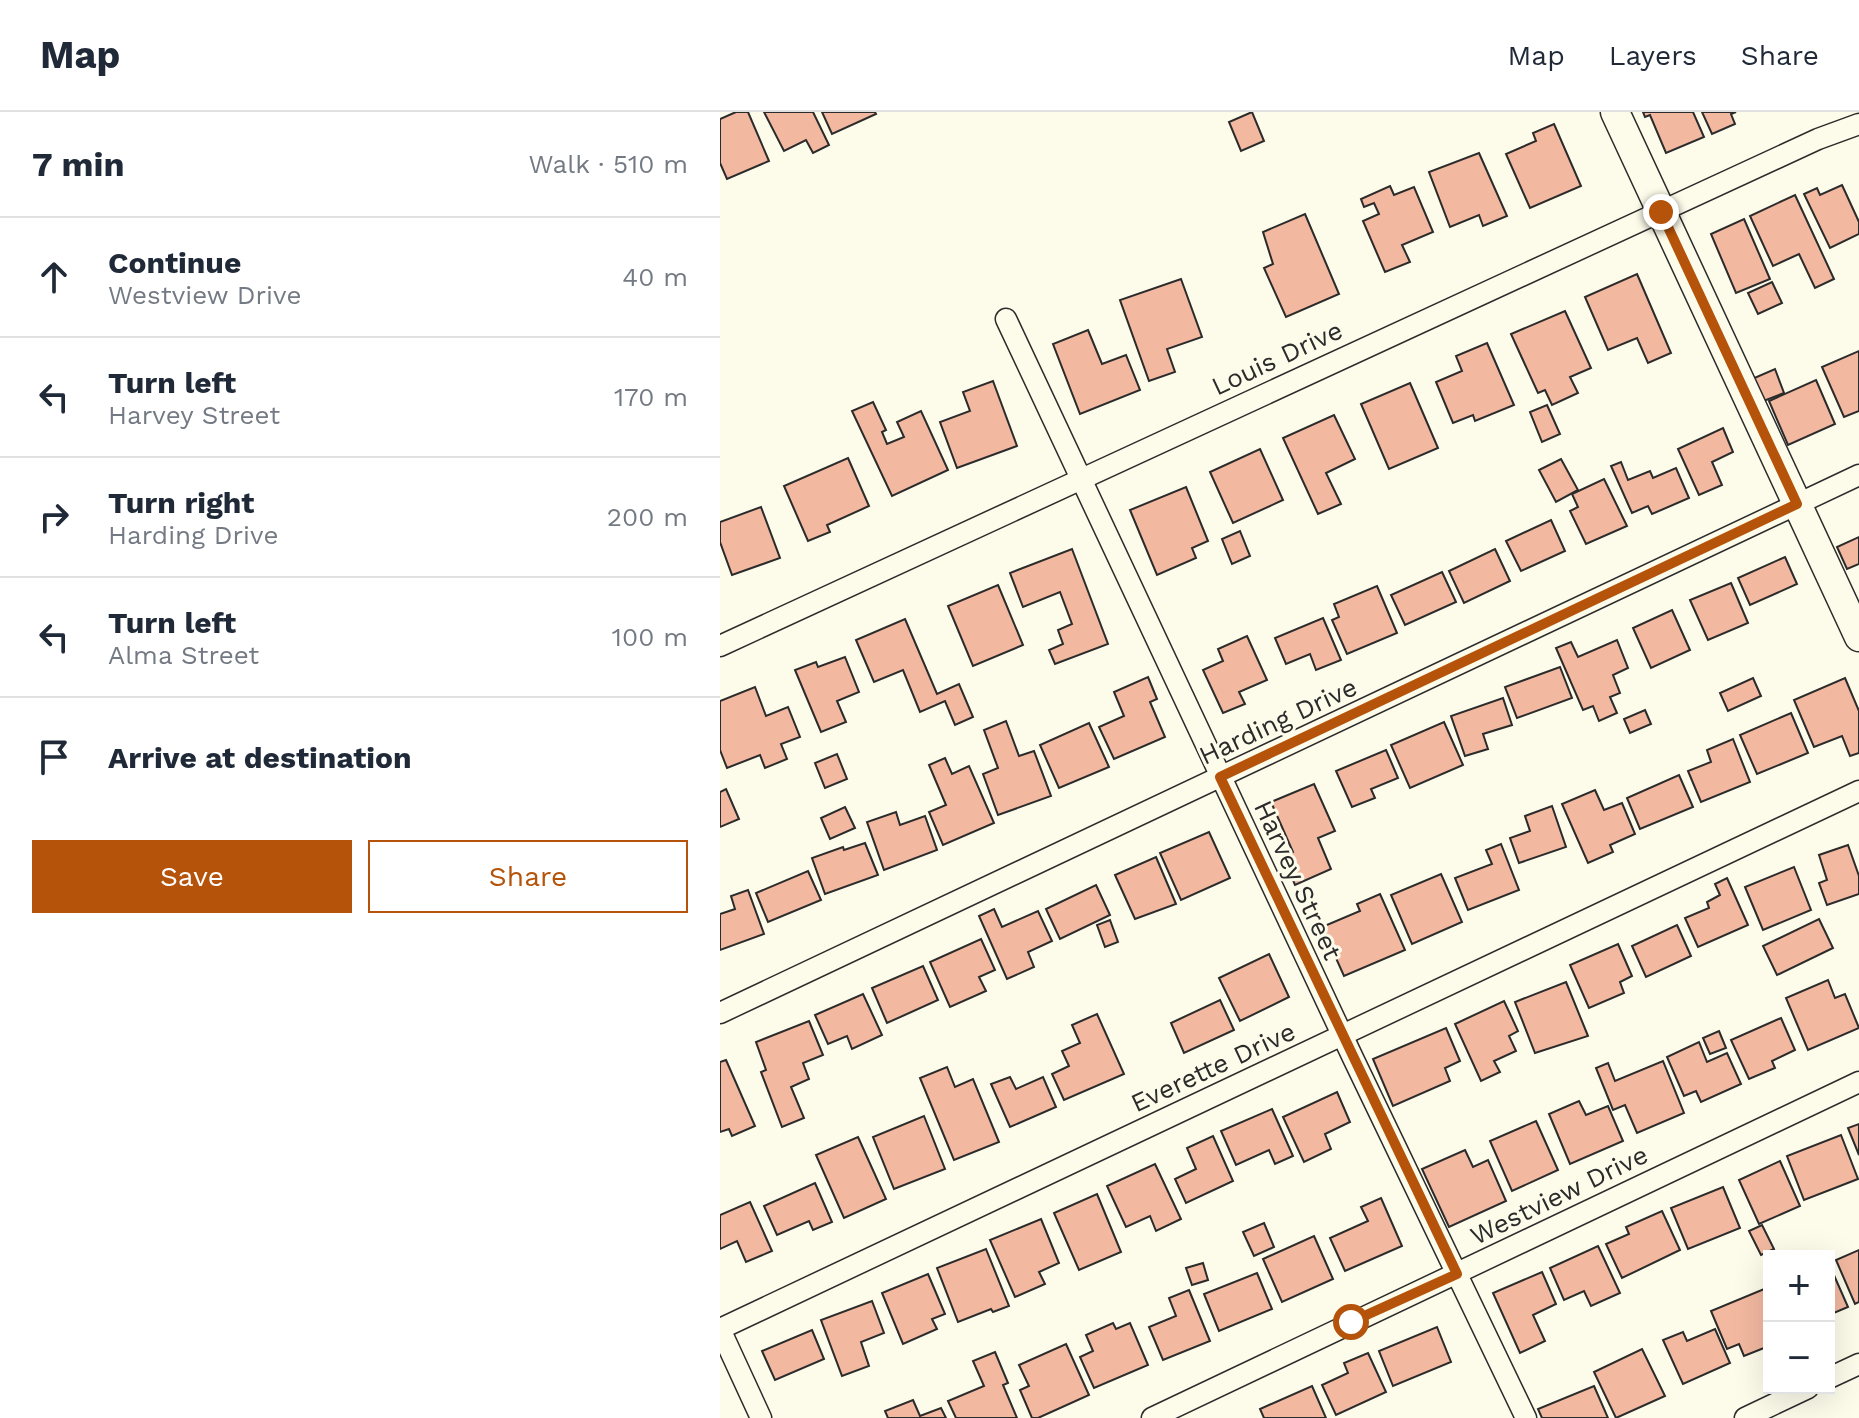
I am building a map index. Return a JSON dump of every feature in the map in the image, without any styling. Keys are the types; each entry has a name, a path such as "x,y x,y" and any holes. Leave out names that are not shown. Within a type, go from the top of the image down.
{"street":[{"path":"1615,112 1859,637"},
{"name":"Louis Drive","path":"720,646 1818,139 1859,124"},
{"name":"Harvey Street","path":"1006,319 1342,1035 1526,1418"},
{"name":"Harding Drive","path":"720,1013 1859,475"},
{"name":"Everette Drive","path":"720,1329 1859,791"},
{"name":"Westview Drive","path":"1152,1418 1859,1082"},
{"path":"720,1329 761,1418"},
{"path":"1835,1375 1859,1364"},
{"path":"1745,1418 1795,1394"}],"building":[{"path":"736,112 748,112 769,161 727,179 720,163 720,119"},
{"path":"764,112 813,112 829,145 813,153 806,140 784,151"},
{"path":"822,112 875,112 876,114 832,134"},
{"path":"1252,112 1264,141 1241,151 1229,122"},
{"path":"1643,112 1693,112 1704,137 1666,153 1650,115 1645,117"},
{"path":"1702,112 1736,112 1731,114 1735,124 1712,134"},
{"path":"1554,124 1581,186 1530,208 1506,154 1536,141 1533,133"},
{"path":"1479,153 1507,216 1483,226 1479,215 1450,227 1429,172"},
{"path":"1842,185 1859,222 1859,234 1830,248 1804,194 1817,188 1820,195"},
{"path":"1390,186 1394,195 1414,187 1433,232 1402,245 1410,262 1385,272 1363,221 1379,214 1374,203 1364,207 1361,199"},
{"path":"1795,195 1834,279 1815,288 1799,254 1773,266 1750,216"},
{"path":"1305,214 1339,294 1286,317 1264,268 1273,264 1263,232"},
{"path":"1744,219 1770,279 1736,293 1711,234"},
{"path":"1637,274 1671,353 1648,363 1637,338 1608,350 1585,297"},
{"path":"1181,279 1202,337 1167,349 1175,372 1149,381 1120,300"},
{"path":"1772,282 1782,303 1758,314 1748,293"},
{"path":"1565,311 1591,368 1570,377 1578,393 1552,405 1545,390 1538,393 1511,334"},
{"path":"1088,330 1102,364 1126,355 1140,390 1080,414 1053,344"},
{"path":"1487,343 1514,405 1475,421 1473,415 1453,423 1436,382 1462,371 1456,356"},
{"path":"1859,351 1859,411 1844,417 1822,367"},
{"path":"1775,369 1784,393 1761,402 1752,379"},
{"path":"1816,380 1835,424 1788,445 1769,401"},
{"path":"993,381 1017,446 957,468 940,422 970,411 963,392"},
{"path":"1410,383 1438,448 1389,469 1361,404"},
{"path":"873,402 886,430 882,432 887,444 904,437 897,422 921,411 948,470 892,496 852,411"},
{"path":"1547,405 1560,434 1542,442 1530,412"},
{"path":"1334,415 1355,459 1326,473 1341,504 1318,514 1283,438"},
{"path":"1723,428 1733,452 1712,462 1722,485 1699,495 1678,449"},
{"path":"1260,449 1283,500 1233,523 1210,472"},
{"path":"848,458 869,506 827,525 830,532 808,541 784,486"},
{"path":"1561,459 1578,490 1556,502 1539,470"},
{"path":"1621,462 1628,480 1650,471 1653,478 1676,468 1689,498 1652,514 1648,506 1632,513 1611,466"},
{"path":"1604,479 1627,526 1586,544 1570,511 1578,507 1572,494"},
{"path":"1186,487 1208,541 1192,548 1196,558 1157,575 1130,510"},
{"path":"761,507 780,558 732,575 720,542 720,522"},
{"path":"1551,520 1565,551 1521,571 1506,541"},
{"path":"1240,531 1250,556 1232,564 1222,539"},
{"path":"1859,537 1859,564 1847,569 1837,547"},
{"path":"1072,549 1108,644 1055,664 1049,650 1063,644 1058,630 1072,624 1060,592 1023,607 1010,573"},
{"path":"1495,549 1510,581 1464,603 1449,571"},
{"path":"1785,557 1797,584 1750,605 1738,578"},
{"path":"1442,572 1456,602 1405,625 1391,595"},
{"path":"1731,583 1748,623 1708,640 1690,600"},
{"path":"998,585 1023,645 973,666 948,606"},
{"path":"1377,586 1397,633 1347,654 1332,620 1339,617 1334,604"},
{"path":"1672,610 1690,650 1651,668 1633,628"},
{"path":"1323,618 1341,660 1316,670 1310,654 1286,664 1275,638"},
{"path":"905,619 937,694 959,684 973,717 955,725 945,701 920,712 903,670 874,682 856,640"},
{"path":"1247,636 1267,680 1239,692 1245,704 1223,713 1203,670 1223,661 1218,649"},
{"path":"1617,640 1628,668 1613,675 1620,693 1610,697 1617,713 1599,721 1593,706 1583,710 1556,648 1571,642 1578,657"},
{"path":"845,657 859,692 837,701 846,722 821,732 795,670 816,662 818,667"},
{"path":"1560,667 1572,698 1517,718 1505,687"},
{"path":"1148,677 1157,699 1150,702 1165,737 1114,759 1099,727 1124,716 1114,692"},
{"path":"1753,678 1761,696 1728,711 1720,693"},
{"path":"1845,678 1859,711 1859,753 1850,756 1842,736 1814,747 1794,700"},
{"path":"755,687 766,716 788,707 800,737 781,744 787,759 765,768 760,755 727,768 720,750 720,701"},
{"path":"1503,698 1512,725 1483,734 1488,749 1465,756 1451,716"},
{"path":"1645,710 1651,724 1630,733 1624,719"},
{"path":"1791,713 1808,753 1757,774 1740,735"},
{"path":"1006,721 1019,756 1034,751 1051,796 998,815 983,774 998,768 984,730"},
{"path":"1444,722 1463,765 1410,788 1391,745"},
{"path":"1089,723 1109,767 1059,788 1040,745"},
{"path":"1733,739 1750,782 1701,802 1688,771 1711,762 1707,750"},
{"path":"1386,750 1398,778 1371,789 1375,798 1352,807 1336,771"},
{"path":"837,754 847,779 825,788 815,763"},
{"path":"945,758 952,774 969,766 994,823 943,845 929,812 946,805 929,765"},
{"path":"1679,775 1693,807 1640,829 1627,798"},
{"path":"1314,784 1335,831 1318,838 1331,869 1295,885 1283,856 1293,852 1271,802"},
{"path":"726,789 739,819 720,827 720,792"},
{"path":"1595,790 1604,810 1622,803 1635,834 1610,845 1613,852 1588,863 1562,804"},
{"path":"1552,806 1566,847 1519,863 1510,838 1530,831 1525,816"},
{"path":"845,807 855,828 830,839 821,818"},
{"path":"896,812 900,825 925,816 937,850 884,870 867,822"},
{"path":"1209,832 1230,878 1181,900 1160,853"},
{"path":"865,843 878,875 825,894 812,858"},
{"path":"1501,844 1519,890 1468,910 1455,878 1492,864 1486,850"},
{"path":"1848,845 1859,876 1859,894 1827,905 1819,883 1827,880 1819,855"},
{"path":"1156,857 1176,904 1135,919 1115,875"},
{"path":"1794,867 1811,910 1763,930 1745,887"},
{"path":"808,871 821,900 768,922 756,893"},
{"path":"1441,874 1462,922 1412,944 1391,895"},
{"path":"1727,878 1748,925 1698,947 1685,918 1709,908 1707,902 1720,895 1715,884"},
{"path":"1096,885 1110,915 1060,939 1046,909"},
{"path":"748,890 764,934 720,950 720,914 735,909 731,896"},
{"path":"1380,894 1405,950 1344,976 1322,927 1360,911 1357,904"},
{"path":"994,909 1002,927 1038,911 1052,941 1028,952 1034,967 1007,979 979,916"},
{"path":"1819,919 1833,948 1777,975 1763,946"},
{"path":"1110,920 1118,942 1105,947 1097,925"},
{"path":"1677,925 1691,956 1646,977 1632,946"},
{"path":"981,939 995,970 979,977 986,991 950,1007 930,962"},
{"path":"1618,944 1632,976 1620,982 1624,993 1589,1008 1570,965"},
{"path":"1269,954 1289,997 1240,1021 1219,978"},
{"path":"923,966 938,1000 887,1023 872,988"},
{"path":"1828,980 1835,998 1845,994 1859,1028 1808,1050 1786,998"},
{"path":"1566,982 1588,1036 1535,1053 1515,1002"},
{"path":"863,994 882,1035 852,1049 847,1036 828,1044 815,1015"},
{"path":"1220,1000 1234,1030 1184,1053 1171,1023"},
{"path":"1504,1001 1518,1031 1509,1036 1516,1051 1494,1061 1500,1072 1481,1081 1455,1024"},
{"path":"1097,1014 1124,1074 1064,1100 1052,1074 1069,1066 1062,1051 1080,1043 1072,1025"},
{"path":"1781,1018 1795,1050 1772,1061 1775,1068 1749,1079 1731,1040"},
{"path":"809,1021 823,1055 803,1063 809,1079 791,1087 804,1118 782,1127 761,1072 766,1070 756,1042"},
{"path":"1446,1028 1460,1061 1445,1068 1450,1081 1393,1106 1373,1059"},
{"path":"1719,1031 1726,1048 1710,1054 1703,1038"},
{"path":"1699,1042 1707,1062 1727,1053 1741,1084 1701,1102 1696,1091 1684,1096 1667,1057"},
{"path":"726,1060 755,1126 732,1136 729,1129 720,1132 720,1062"},
{"path":"1663,1061 1684,1113 1637,1133 1625,1105 1613,1110 1596,1068 1608,1063 1615,1081"},
{"path":"947,1067 955,1087 973,1079 999,1142 954,1160 920,1078"},
{"path":"1010,1077 1016,1089 1043,1077 1056,1107 1010,1127 991,1084"},
{"path":"1337,1092 1350,1122 1325,1134 1331,1149 1304,1162 1283,1117"},
{"path":"1579,1101 1586,1115 1608,1106 1623,1141 1570,1164 1549,1114"},
{"path":"1272,1109 1293,1156 1275,1164 1269,1150 1236,1165 1221,1131"},
{"path":"924,1116 945,1169 894,1189 873,1137"},
{"path":"1536,1121 1558,1170 1512,1191 1490,1141"},
{"path":"1859,1124 1859,1155 1848,1128"},
{"path":"1841,1135 1858,1179 1804,1200 1787,1156"},
{"path":"1213,1136 1233,1181 1186,1203 1175,1179 1196,1169 1187,1148"},
{"path":"858,1137 886,1199 844,1218 816,1155"},
{"path":"1465,1150 1473,1167 1488,1160 1506,1201 1449,1227 1422,1169"},
{"path":"1780,1161 1800,1206 1759,1224 1739,1180"},
{"path":"1155,1164 1181,1219 1156,1231 1150,1216 1126,1227 1107,1186"},
{"path":"815,1183 832,1222 813,1230 809,1221 777,1235 764,1206"},
{"path":"1723,1187 1740,1228 1688,1249 1671,1208"},
{"path":"1097,1194 1121,1252 1079,1270 1054,1213"},
{"path":"1381,1198 1402,1246 1345,1271 1330,1238 1368,1221 1361,1207"},
{"path":"750,1202 772,1251 746,1262 737,1241 720,1249 720,1215"},
{"path":"1662,1211 1680,1250 1622,1278 1606,1244 1629,1234 1626,1227"},
{"path":"1041,1219 1059,1263 1039,1272 1045,1284 1015,1297 990,1240"},
{"path":"1264,1223 1274,1247 1254,1256 1243,1232"},
{"path":"1762,1225 1774,1249 1763,1250 1761,1255 1749,1231"},
{"path":"1314,1236 1333,1279 1282,1302 1263,1259"},
{"path":"1598,1246 1620,1293 1591,1306 1584,1291 1564,1300 1550,1268"},
{"path":"986,1249 1009,1306 993,1312 991,1309 958,1322 937,1268"},
{"path":"1859,1250 1859,1302 1855,1304 1836,1260"},
{"path":"1203,1263 1208,1280 1192,1285 1186,1268"},
{"path":"1542,1272 1556,1304 1533,1315 1545,1341 1520,1353 1493,1293"},
{"path":"1257,1273 1272,1309 1219,1331 1204,1294"},
{"path":"928,1274 945,1314 932,1319 937,1329 903,1344 882,1293"},
{"path":"1835,1278 1848,1307 1835,1312"},
{"path":"1763,1289 1763,1348 1744,1356 1739,1344 1727,1349 1711,1311"},
{"path":"1189,1290 1210,1341 1163,1360 1149,1327 1176,1316 1169,1298"},
{"path":"872,1301 884,1333 861,1342 869,1366 842,1376 821,1320"},
{"path":"1113,1323 1116,1329 1130,1323 1148,1365 1094,1388 1080,1357 1093,1351 1086,1335"},
{"path":"1437,1327 1451,1362 1393,1386 1379,1351"},
{"path":"1715,1329 1730,1363 1683,1384 1663,1340 1683,1332 1687,1341"},
{"path":"812,1330 824,1359 775,1380 762,1351"},
{"path":"1066,1344 1089,1395 1032,1418 1020,1390 1029,1386 1019,1365"},
{"path":"1642,1349 1665,1396 1616,1418 1594,1372"},
{"path":"995,1352 1008,1383 1003,1385 1017,1418 956,1418 948,1401 984,1386 973,1361"},
{"path":"1368,1353 1386,1392 1336,1415 1322,1385 1348,1373 1344,1363"},
{"path":"1312,1386 1326,1418 1264,1418 1260,1409"},
{"path":"1594,1386 1608,1418 1542,1418 1538,1409"},
{"path":"913,1400 920,1416 941,1408 946,1418 888,1418 885,1411"}],"route":[{"path":"1351,1322 1457,1274 1220,777 1797,504 1661,212"}]}
